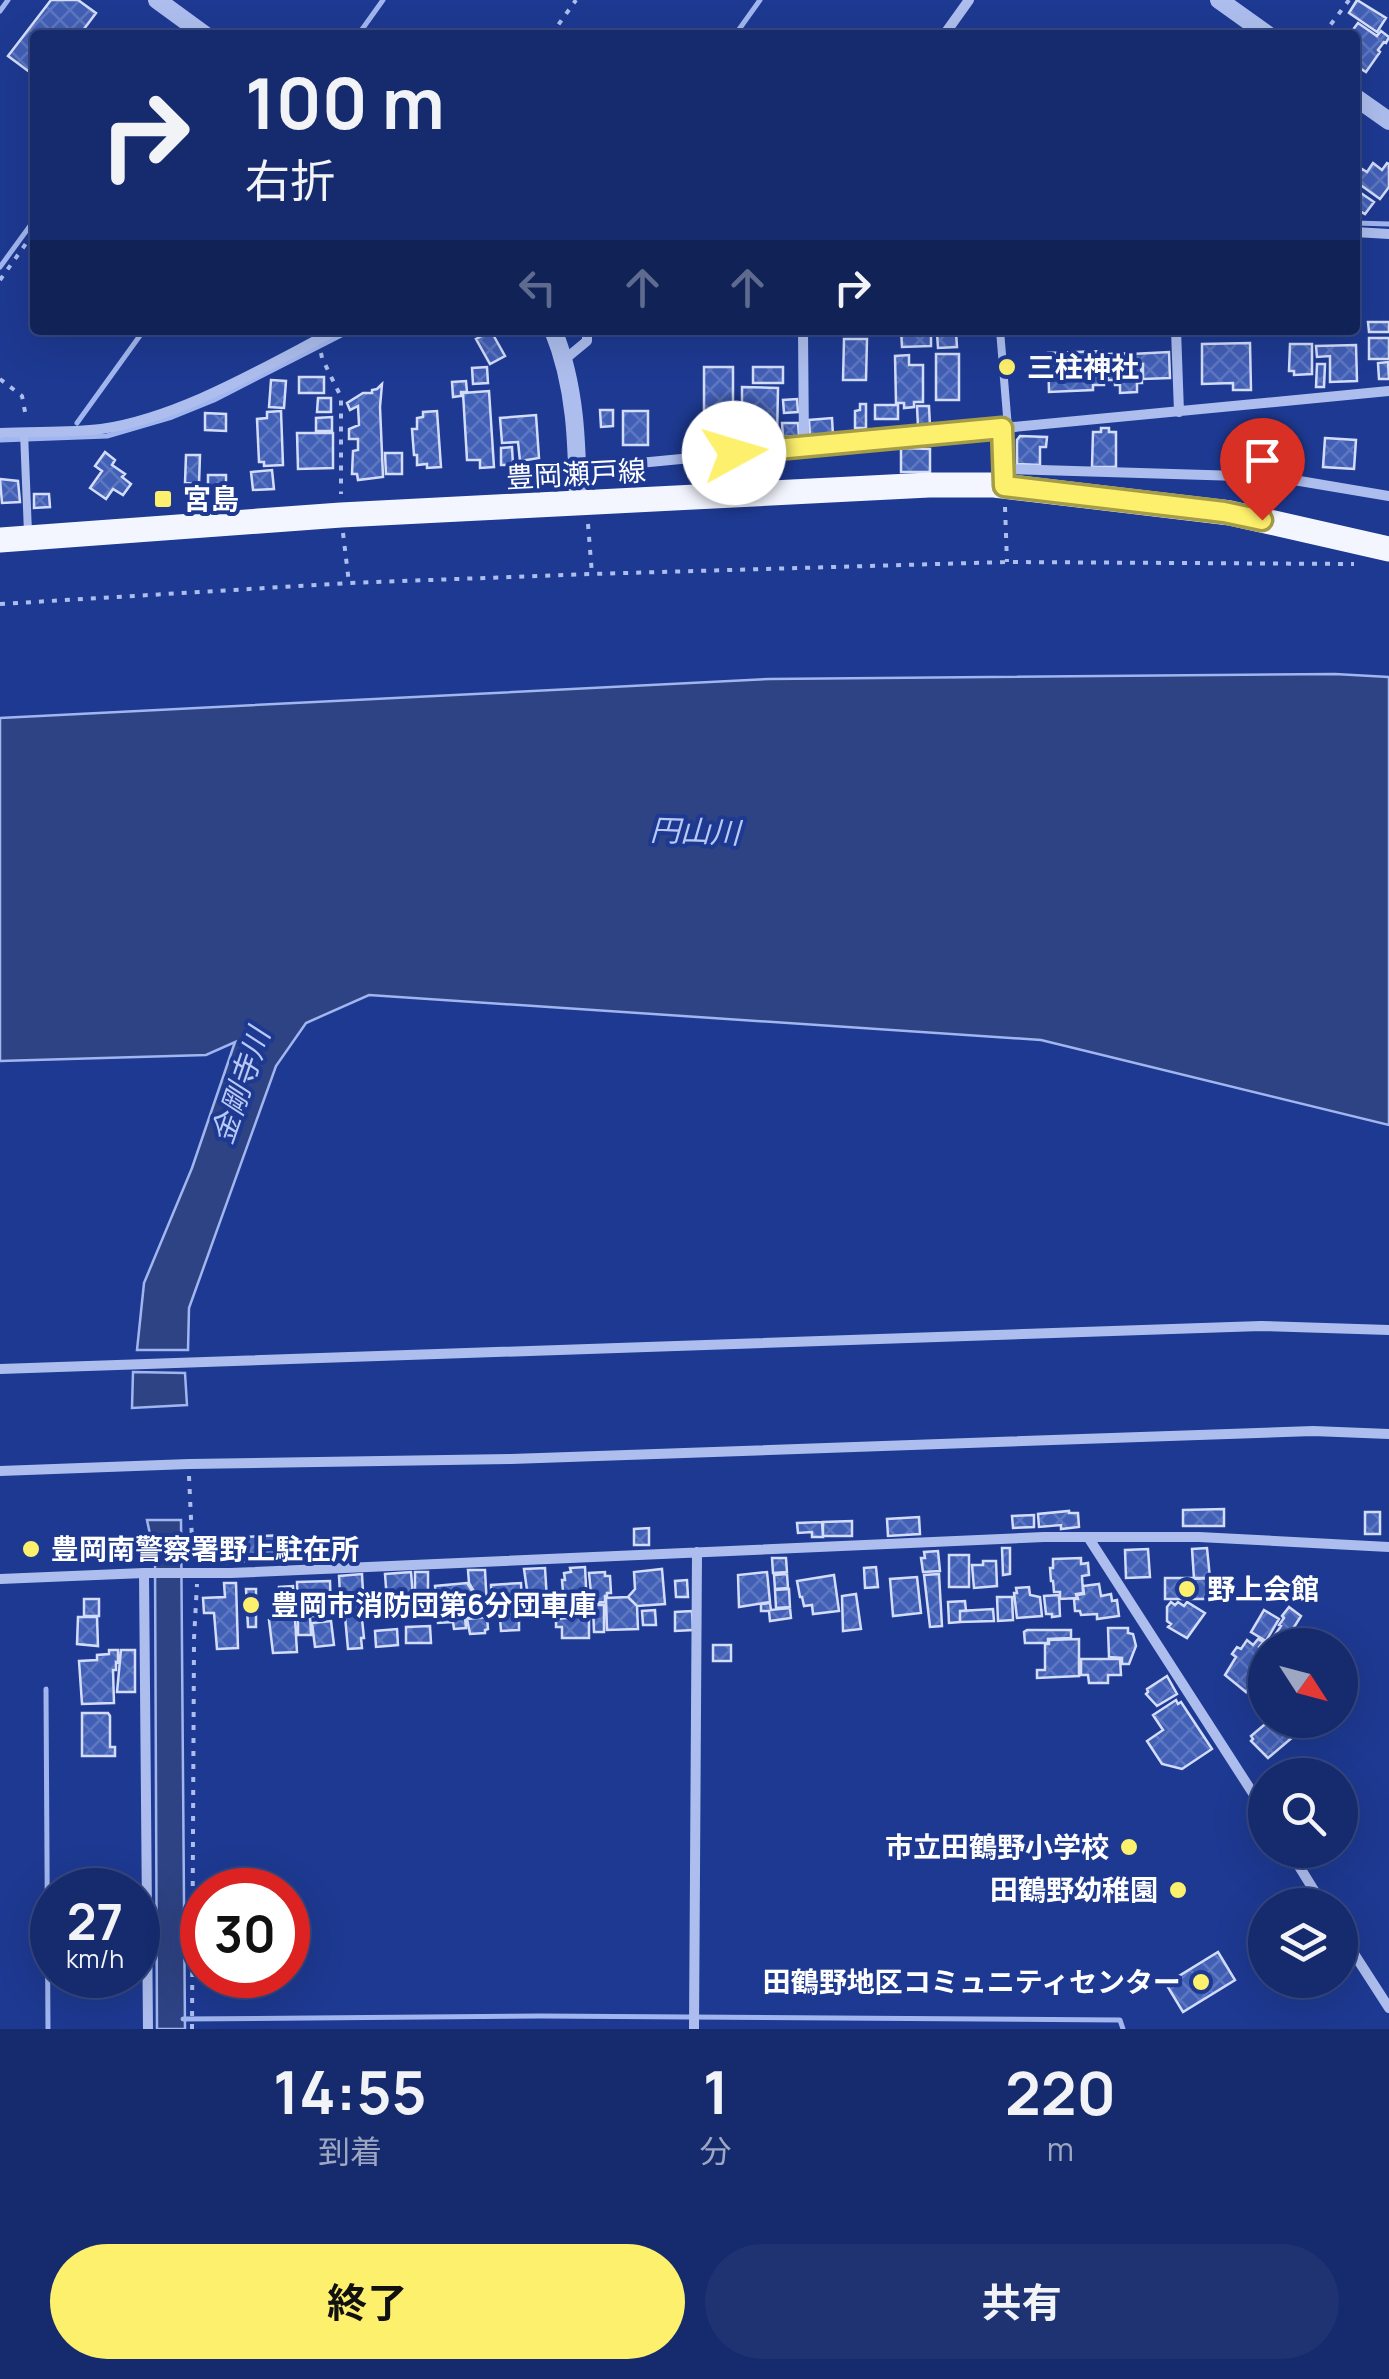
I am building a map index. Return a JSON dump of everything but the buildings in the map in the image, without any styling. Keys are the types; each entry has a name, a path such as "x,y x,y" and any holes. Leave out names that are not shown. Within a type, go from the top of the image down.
{"main road":[{"name":"豊岡瀬戸線","path":"0,540 341,515 930,486 1004,478 1230,513 1379,556"}],"street":[{"path":"157,0 198,30"},
{"path":"948,30 969,0"},
{"path":"1220,0 1261,30"},
{"path":"1360,101 1389,121"},
{"path":"1360,232 1389,234"},
{"path":"0,433 102,428 157,414 214,392 327,335"},
{"path":"556,335 573,400 582,504"},
{"path":"564,360 586,342 586,335"},
{"path":"804,335 804,446"},
{"path":"1176,335 1178,412"},
{"path":"577,469 1389,391"},
{"path":"1005,428 1004,478 1276,477 1389,496"},
{"path":"0,1370 1242,1327 1389,1330"},
{"path":"0,1470 530,1458 1313,1431 1389,1434"},
{"path":"0,1579 982,1539 1199,1536 1389,1547"},
{"path":"1088,1537 1248,1786"},
{"path":"694,2029 697,1552"},
{"path":"146,1573 148,2029"},
{"path":"1358,1960 1389,2008"}],"lane":[{"path":"1000,335 1005,428"},
{"path":"25,432 28,537"}],"path":[{"path":"555,30 576,0"},
{"path":"1327,30 1349,0"},
{"path":"0,280 30,238"},
{"path":"321,338 322,358 341,398 341,515 349,583"},
{"path":"0,380 22,396 25,432"},
{"path":"1004,478 1007,562"},
{"path":"582,504 592,574"},
{"path":"0,604 349,583 592,574 1379,556"},
{"path":"189,1464 194,1639 192,2029"}],"water":[{"path":"1335,674 1389,677 1389,1125 1041,1040 369,995 306,1023 276,1066 189,1308 188,1350 137,1350 144,1283 192,1168 235,1042 206,1055 0,1061 0,718 769,679"},
{"path":"133,1372 185,1373 187,1405 132,1408"},
{"path":"147,1520 181,1520 184,1868 180,1868 180,1998 185,1998 185,2029 157,2029 160,1868 156,1868 155,1558"}],"waterway":[{"path":"0,11 8,0"},
{"path":"362,30 383,0"},
{"path":"739,30 760,0"},
{"path":"1360,223 1389,224"},
{"path":"0,267 30,226"},
{"path":"77,423 140,335"},
{"path":"0,440 107,436 172,417 214,400 341,335"},
{"path":"46,1689 48,2029"},
{"path":"183,2019 541,2016 1120,2020 1123,2029"}],"place":[{"name":"三柱神社","path":"1007,367"},
{"name":"宮島","path":"163,499"},
{"name":"豊岡南警察署野上駐在所","path":"31,1549"},
{"name":"野上会館","path":"1187,1589"},
{"name":"豊岡市消防団第6分団車庫","path":"251,1605"},
{"name":"市立田鶴野小学校","path":"1129,1847"},
{"name":"田鶴野幼稚園","path":"1178,1890"},
{"name":"田鶴野地区コミュニティセンター","path":"1201,1982"}],"route":[{"path":"734,453 1002,428 1004,486 1262,520"}],"water label":[{"name":"円山川","path":"695,832"},
{"name":"金剛寺川","path":"241,1086"}]}
